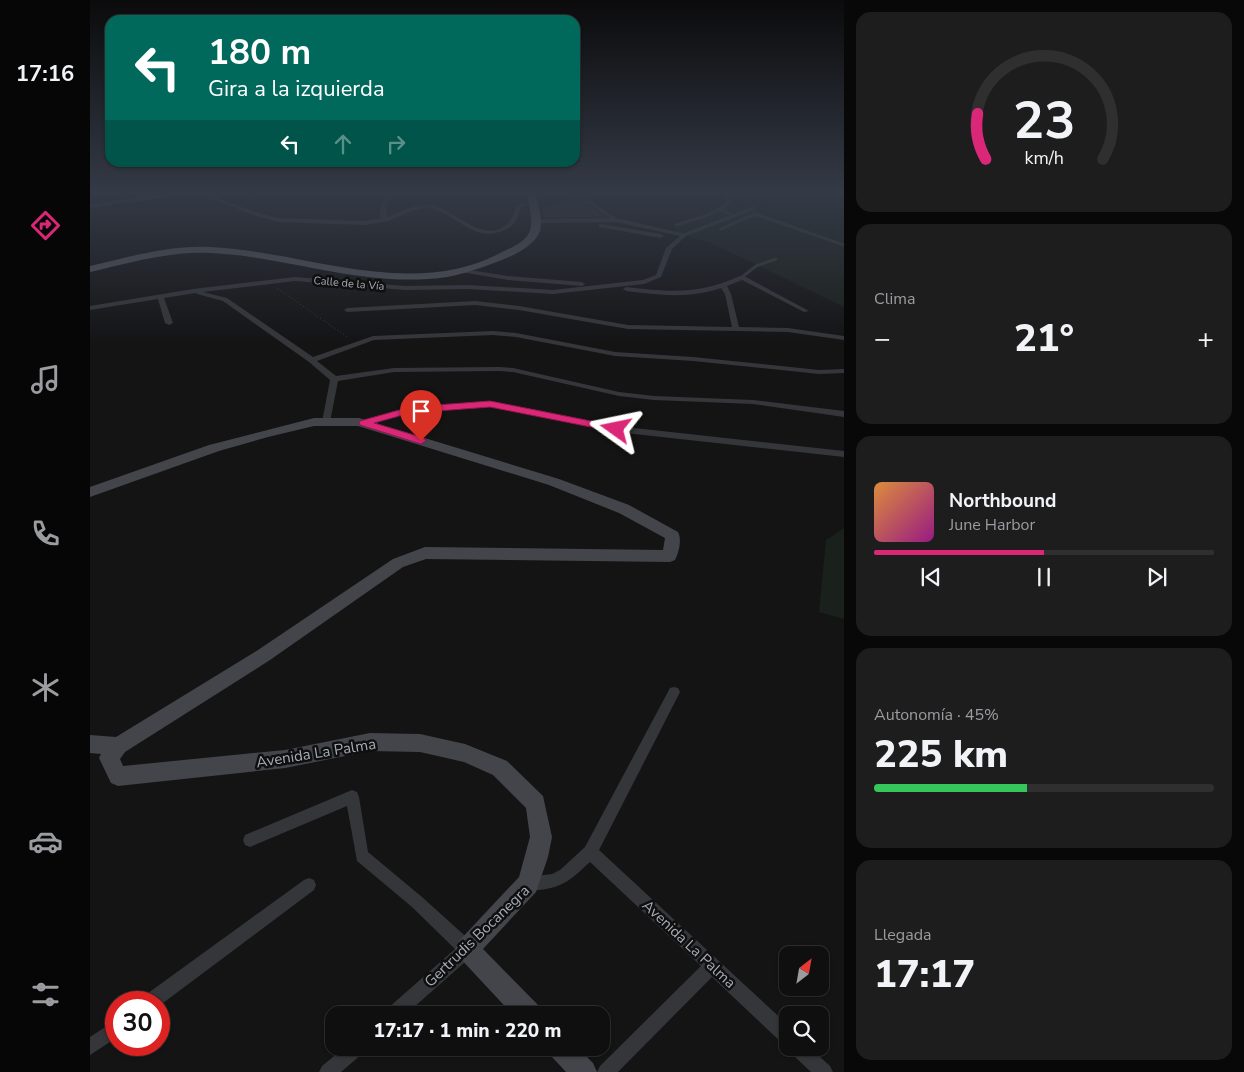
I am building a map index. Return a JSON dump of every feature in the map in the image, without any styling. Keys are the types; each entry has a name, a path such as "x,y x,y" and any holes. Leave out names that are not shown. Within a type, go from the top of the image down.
{"main road":[{"path":"90,265 170,248 215,245 330,261 385,272 413,273 438,271 479,262 493,256 513,243"},
{"path":"90,269 145,256 193,250 230,251 407,278 463,271 487,264 523,243"}],"street":[{"path":"609,287 644,282 659,276 669,248 675,243"},
{"path":"463,271 508,278 676,294 700,293 724,287 742,277 806,312"},
{"name":"Calle de la Vía","path":"90,308 161,298 193,291 268,282 304,280 405,288 468,287 553,292 609,287"},
{"path":"724,287 728,294 736,328"},
{"path":"193,291 225,299 312,360 334,379 394,370 499,369 512,370 619,394 654,398 753,402 844,414"},
{"path":"161,298 170,323"},
{"path":"347,310 475,303 527,309 628,327 788,330 844,338"},
{"path":"312,360 373,338 493,333 516,335 615,354 693,359 819,372 844,371"},
{"path":"326,422 334,379"},
{"path":"364,423 410,410 490,404 624,430 844,454"},
{"path":"90,492 214,448 266,433 326,422 364,423 554,482 624,509 673,536 670,556 425,553 398,563 264,656 118,746 90,744"},
{"name":"Gertrudis Bocanegra","path":"403,1006 467,949 528,884 554,881 565,875 590,852 674,692"},
{"name":"Avenida La Palma","path":"118,746 109,758 118,776 285,759 370,742 420,743 466,753 500,768 536,804 541,836 537,858 528,884"},
{"path":"250,840 352,797 362,856 418,902 467,949 521,1006"},
{"name":"Avenida La Palma","path":"590,852 779,1029"},
{"path":"165,991 308,884"},
{"path":"606,1072 712,966"},
{"path":"90,1047 105,1036"},
{"path":"328,1072 347,1056"},
{"path":"569,1056 584,1072"},
{"path":"807,1056 824,1072"}],"lane":[{"path":"742,277 756,266 776,259"}],"path":[{"path":"268,282 307,310 321,316 357,344"}],"shaded area":[{"path":"711,243 844,243 844,307"},
{"path":"844,528 844,619 819,612 826,540"}],"route":[{"path":"421,441 364,423 410,410 490,404 616,429"}]}
